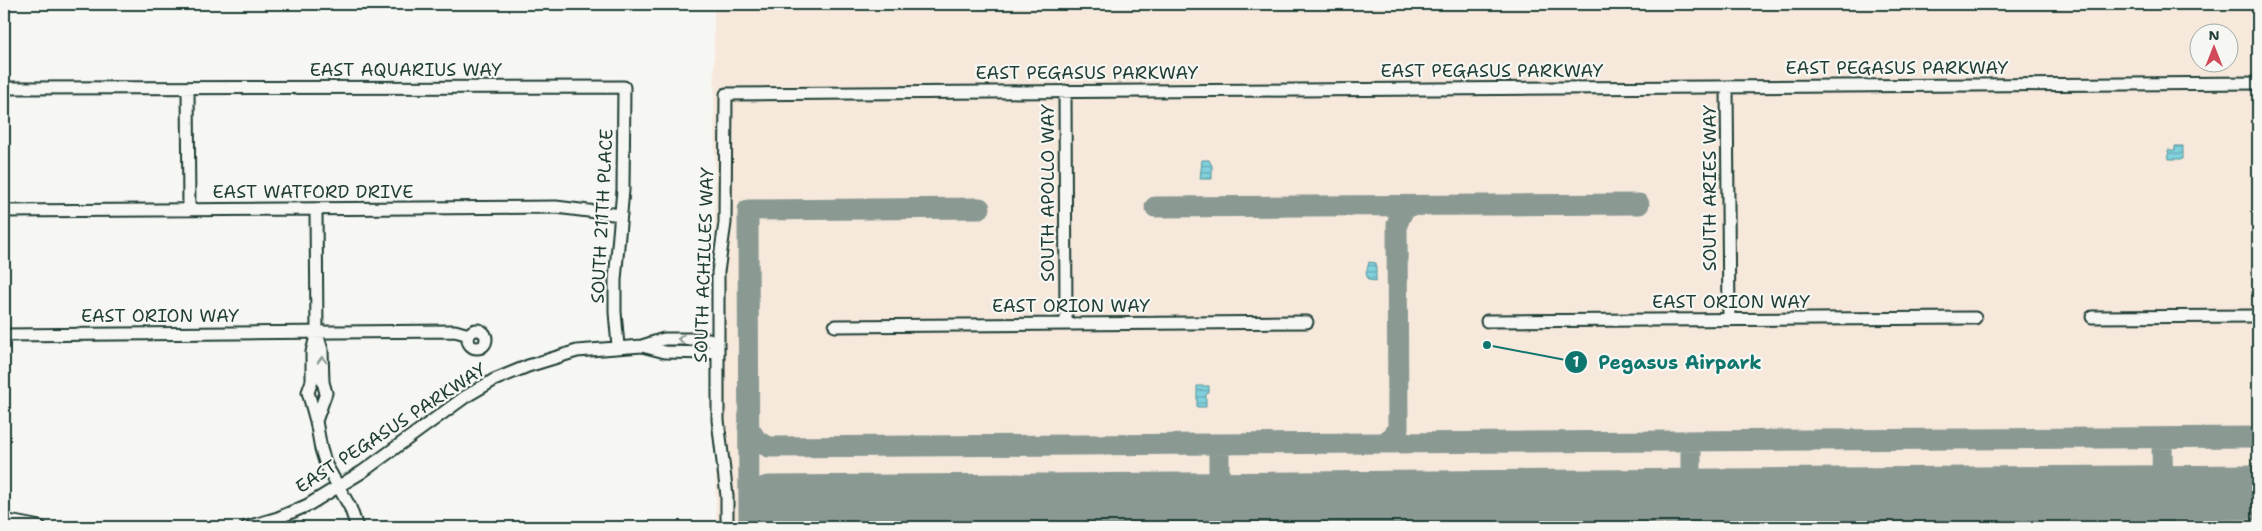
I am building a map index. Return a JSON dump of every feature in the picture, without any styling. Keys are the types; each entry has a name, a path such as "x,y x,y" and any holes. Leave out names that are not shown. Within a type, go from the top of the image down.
{"street":[{"name":"EAST PEGASUS PARKWAY","path":"726,94 2258,83"},
{"name":"SOUTH ARIES WAY","path":"1727,86 1729,320"},
{"name":"EAST AQUARIUS WAY","path":"4,89 624,87"},
{"name":"SOUTH 211TH PLACE","path":"618,346 615,280 621,215 624,87"},
{"path":"188,88 189,210"},
{"name":"SOUTH APOLLO WAY","path":"1065,91 1066,324"},
{"name":"SOUTH ACHILLES WAY","path":"726,94 726,216 718,272 718,427 727,496 727,527"},
{"name":"EAST WATFORD DRIVE","path":"4,211 556,207 621,215"},
{"path":"316,210 316,332 308,392 321,450 350,507 357,527"},
{"path":"2092,317 2258,316"},
{"name":"EAST ORION WAY","path":"1487,321 1974,318"},
{"name":"EAST ORION WAY","path":"835,326 1307,322"},
{"name":"EAST ORION WAY","path":"4,335 455,331 469,335"},
{"path":"316,332 322,350 323,386 326,393 316,422"},
{"name":"EAST PEGASUS PARKWAY","path":"247,527 278,518 308,505 339,487 464,397 494,380 559,356 577,352 618,346 642,346 664,339 709,339 718,346"},
{"path":"310,386 323,386"},
{"path":"4,520 40,527"}],"shaded area":[{"path":"2258,4 2258,527 716,527 714,5"}],"water":[{"path":"2175,146 2183,146 2183,159 2169,159 2168,150 2175,150"},
{"path":"1202,160 1209,160 1212,166 1212,179 1200,179"},
{"path":"1369,262 1376,263 1376,281 1368,280 1366,273"},
{"path":"1197,386 1209,386 1209,393 1206,394 1206,407 1197,407"}],"taxiway":[{"path":"1155,207 1639,204"},
{"path":"1384,443 1398,429 1397,224 1403,211 1410,206"},
{"path":"749,527 748,210 980,208"},
{"path":"748,427 757,441 769,447 2258,437"},
{"path":"2162,438 2163,527"},
{"path":"1691,441 1691,527"},
{"path":"1219,444 1219,527"},
{"path":"749,526 755,511 761,506 770,503"}],"runway":[{"path":"770,503 2258,492"}],"place":[{"name":"Pegasus Airpark","path":"1487,345"}]}
